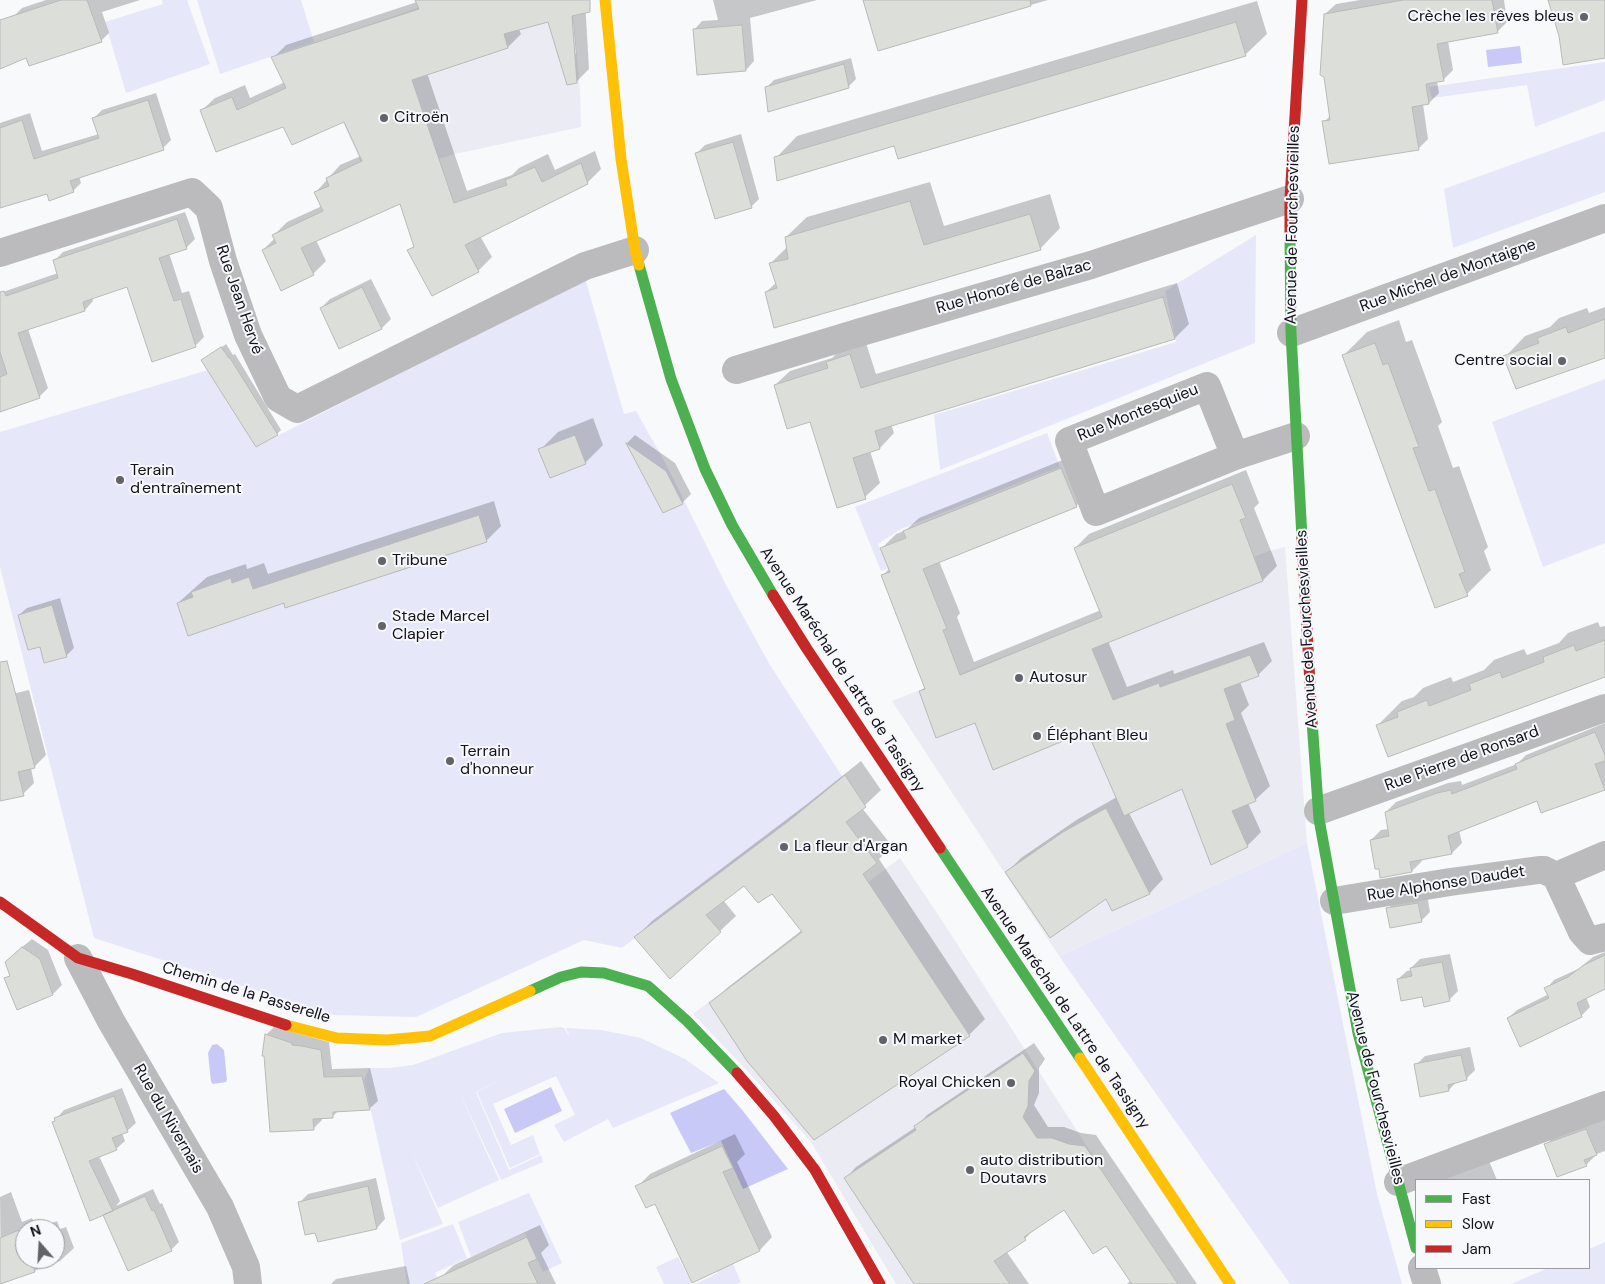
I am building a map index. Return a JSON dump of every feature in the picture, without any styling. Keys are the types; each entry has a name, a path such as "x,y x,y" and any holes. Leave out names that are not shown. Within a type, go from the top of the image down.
{"street":[{"name":"Avenue Maréchal de Lattre de Tassigny","path":"604,0 621,159 635,250 671,379 685,420 709,477 750,558 807,649 889,775 1230,1284"},
{"name":"Avenue de Fourchesvieilles","path":"1302,0 1290,199 1291,333 1318,811 1358,1033 1415,1244"},
{"name":"Rue Jean Hervé","path":"0,253 192,192 209,208 223,261 248,335 278,398 296,409 586,266 635,250"},
{"name":"Rue Honoré de Balzac","path":"736,370 1091,265 1290,199"},
{"name":"Rue Michel de Montaigne","path":"1291,333 1605,218"},
{"name":"Rue Montesquieu","path":"1235,456 1207,386 1069,441 1096,512 1235,456 1296,436"},
{"name":"Rue Pierre de Ronsard","path":"1318,811 1605,708"},
{"name":"Rue Alphonse Daudet","path":"1334,901 1450,882 1548,873 1605,854"},
{"path":"1548,873 1582,932 1590,941 1605,938"},
{"name":"Chemin de la Passerelle","path":"0,902 78,958 295,1028 338,1038 387,1040 430,1036 561,977 581,972 604,973 648,986 687,1021 731,1066 774,1116 815,1170 880,1284"},
{"name":"Rue du Nivernais","path":"78,958 120,1037 220,1207 246,1267 248,1284"},
{"path":"1398,1182 1605,1105"},
{"path":"1422,1269 1427,1284"}],"shaded area":[{"path":"162,0 187,0 210,64 126,93 105,22 163,4"},
{"path":"197,0 301,0 314,42 220,74"},
{"path":"440,0 572,0 580,90 581,127 455,154 369,180 308,46"},
{"path":"1605,62 1605,100 1535,127 1527,85 1432,98 1429,87"},
{"path":"1605,132 1605,192 1453,248 1444,189"},
{"path":"1256,235 1255,343 940,470 934,415 1176,342 1165,291"},
{"name":"Stade Marcel Clapier","path":"585,278 624,414 636,411 666,464 727,587 770,665 844,779 622,948 584,940 416,1017 333,1015 94,938 0,567 0,432 208,370 256,447"},
{"path":"1605,379 1605,543 1543,567 1492,422"},
{"path":"1047,433 1060,467 901,529 878,544 888,569 881,571 855,507"},
{"path":"1285,547 1307,843 1059,956 892,701 1269,551"},
{"path":"1307,843 1377,1194 1402,1284 1290,1284 1059,956"},
{"path":"900,858 1099,1165 928,1284 896,1284 811,1142 693,1014"},
{"path":"564,1028 570,1037 566,1028 601,1030 641,1038 685,1059 719,1083 613,1128 608,1119 564,1142 554,1125 575,1115 556,1076 493,1104 511,1145 533,1135 540,1154 510,1168 477,1092 504,1078 476,1092 509,1170 541,1155 543,1162 501,1180 457,1087 499,1180 438,1208 412,1153 443,1224 400,1240 364,1080 369,1068 413,1065 502,1033"},
{"path":"529,1193 562,1263 543,1272 525,1233 471,1257 458,1222"},
{"path":"453,1224 467,1258 435,1273 440,1284 407,1284 401,1243"},
{"path":"1605,1242 1605,1284 1511,1284 1546,1269 1590,1269 1590,1249"},
{"path":"678,1257 692,1284 664,1284 656,1267"},
{"path":"731,1259 741,1282 737,1284 695,1284 718,1273 714,1267"}],"water":[{"path":"1520,46 1522,63 1488,67 1486,50"},
{"path":"217,1044 224,1050 227,1080 226,1082 213,1084 211,1082 208,1053 212,1045"},
{"path":"551,1087 562,1111 515,1133 504,1109"},
{"path":"724,1089 788,1169 743,1189 721,1141 691,1153 670,1113"}],"building":[{"path":"61,0 87,0 102,42 29,66 26,58 0,69 0,20"},
{"path":"415,0 590,0 590,12 572,16 577,83 567,85 548,22 504,34 508,48 412,80 454,203 507,185 505,180 535,167 542,182 581,163 588,184 465,245 479,272 432,296 407,250 414,247 400,204 301,248 314,275 281,291 262,250 276,243 272,235 323,211 314,192 329,186 326,178 362,161 344,122 292,145 283,127 216,152 200,110 232,97 237,110 286,88 271,57 419,9"},
{"path":"863,0 1030,0 1031,6 878,51"},
{"path":"1403,0 1492,0 1498,33 1437,44 1444,81 1426,84 1429,104 1412,107 1419,150 1329,164 1322,121 1330,120 1324,77 1320,75 1324,14"},
{"name":"Crèche les rêves bleus","path":"1548,0 1605,0 1605,58 1563,65 1559,36"},
{"path":"1236,22 1246,56 898,159 894,146 777,181 774,157"},
{"path":"742,25 746,71 697,75 693,29"},
{"path":"844,64 849,88 768,112 765,87"},
{"path":"148,100 164,150 70,181 74,192 49,201 47,194 0,208 0,128 22,120 34,159 99,138 92,118"},
{"path":"733,142 752,208 715,219 695,153"},
{"path":"910,201 924,245 1030,214 1041,250 774,328 765,292 777,288 769,263 788,259 785,237"},
{"path":"177,219 187,249 159,258 174,301 181,299 196,347 152,362 127,287 83,302 85,311 18,333 40,398 0,412 0,377 7,374 0,352 0,292 4,291 6,296 58,278 53,260"},
{"path":"362,287 382,329 339,349 320,308"},
{"path":"1163,297 1175,339 875,431 880,449 853,458 866,499 837,508 810,422 787,429 774,385 828,368 826,362 850,354 861,388"},
{"path":"1605,319 1605,358 1516,389 1503,356 1539,343 1537,338 1566,327 1568,333"},
{"path":"1375,343 1383,365 1388,363 1419,447 1413,448 1429,491 1435,489 1465,572 1459,574 1468,596 1435,608 1342,355"},
{"path":"221,347 230,358 278,435 256,447 201,360"},
{"path":"575,435 586,464 550,478 538,449"},
{"path":"626,443 666,471 683,504 663,513"},
{"path":"1061,468 1077,507 923,569 947,629 943,630 960,675 1102,617 1074,548 1232,484 1246,518 1240,520 1263,581 1092,649 1113,700 1159,683 1160,687 1250,655 1259,676 1224,689 1235,720 1226,724 1256,801 1232,811 1248,847 1211,865 1182,789 1124,816 1087,731 993,770 975,723 936,738 919,691 925,689 881,575 890,572 880,548 906,538 903,531"},
{"name":"Tribune","path":"479,515 487,542 285,608 284,603 188,636 177,603 193,597 191,592 231,578 232,583 249,577 253,589"},
{"path":"52,605 67,657 44,663 40,647 28,650 18,615"},
{"path":"1605,640 1605,677 1388,757 1376,725 1398,717 1397,712 1427,700 1429,706 1471,690 1469,684 1500,672 1502,678 1544,662 1543,657 1574,645 1576,651"},
{"path":"7,661 35,768 18,772 24,796 0,801 0,662"},
{"path":"1595,732 1605,755 1605,761 1595,764 1605,790 1541,813 1537,801 1448,836 1452,854 1410,862 1412,872 1380,878 1379,869 1375,869 1370,840 1389,836 1385,812 1437,793 1451,790 1452,794 1517,769 1515,764"},
{"path":"845,775 866,807 846,822 877,863 863,874 970,1036 814,1140 747,1061 709,1003 802,932 772,894 758,903 744,886 706,915 721,932 670,979 634,937 790,820"},
{"path":"1106,808 1150,894 1112,911 1106,899 1050,938 1005,872 1063,832"},
{"path":"1418,903 1422,922 1390,928 1386,908"},
{"path":"22,947 40,959 53,995 17,1010 4,978 10,976 5,962"},
{"path":"1605,955 1605,989 1577,1003 1582,1017 1520,1047 1507,1018 1549,998 1544,988 1568,977 1584,965"},
{"path":"1442,962 1450,1001 1424,1007 1422,997 1401,1001 1397,979 1412,976 1410,968"},
{"path":"265,1034 292,1043 292,1045 321,1050 324,1077 362,1076 370,1110 333,1112 333,1118 313,1119 314,1130 270,1132 264,1056 262,1056"},
{"name":"auto distribution Doutavrs","path":"1023,1053 1035,1071 1029,1081 1028,1106 1023,1117 1037,1138 1052,1138 1069,1144 1085,1146 1178,1284 1132,1284 1106,1246 1093,1254 1064,1210 1024,1237 1026,1240 994,1261 1010,1284 914,1284 844,1178 916,1130 914,1126"},
{"path":"1461,1055 1467,1080 1448,1085 1449,1091 1420,1097 1414,1064"},
{"path":"114,1096 128,1132 112,1138 117,1150 89,1161 113,1211 90,1221 52,1122 55,1121 54,1118"},
{"path":"1586,1129 1597,1155 1584,1160 1587,1166 1557,1177 1544,1144"},
{"path":"722,1146 733,1168 723,1172 760,1251 692,1283 655,1204 646,1208 635,1186"},
{"path":"368,1186 377,1229 318,1242 315,1233 305,1235 298,1202"},
{"path":"145,1196 152,1211 154,1210 172,1251 128,1271 103,1215"},
{"path":"15,1232 15,1269 34,1269 35,1272 0,1284 0,1238"},
{"path":"527,1237 537,1259 528,1263 538,1284 424,1284"}],"traffic: fast":[{"path":"1290,235 1291,333 1302,538"},
{"path":"639,265 671,379 705,469 732,525 773,595"},
{"path":"1312,721 1319,819 1358,1033 1415,1244"},
{"path":"940,848 1080,1058"},
{"path":"530,991 561,977 581,972 604,973 648,986 687,1021 737,1073"}],"traffic: slow":[{"path":"605,0 621,159 639,265"},
{"path":"286,1025 337,1038 387,1040 430,1036 530,991"},
{"path":"1080,1058 1230,1284"}],"traffic: jam":[{"path":"1290,235 1290,199 1302,0"},
{"path":"1302,538 1312,721"},
{"path":"773,595 940,848"},
{"path":"0,902 78,958 286,1025"},
{"path":"737,1073 774,1116 815,1170 880,1284"}],"place":[{"name":"Crèche les rêves bleus","path":"1584,17"},
{"name":"Citroën","path":"384,118"},
{"name":"Centre social","path":"1562,361"},
{"name":"Terain d'entraînement","path":"120,480"},
{"name":"Tribune","path":"382,561"},
{"name":"Stade Marcel Clapier","path":"382,626"},
{"name":"Autosur","path":"1019,678"},
{"name":"Éléphant Bleu","path":"1037,736"},
{"name":"Terrain d'honneur","path":"450,761"},
{"name":"La fleur d'Argan","path":"784,847"},
{"name":"M market","path":"883,1040"},
{"name":"Royal Chicken","path":"1011,1083"},
{"name":"auto distribution Doutavrs","path":"970,1170"}]}
